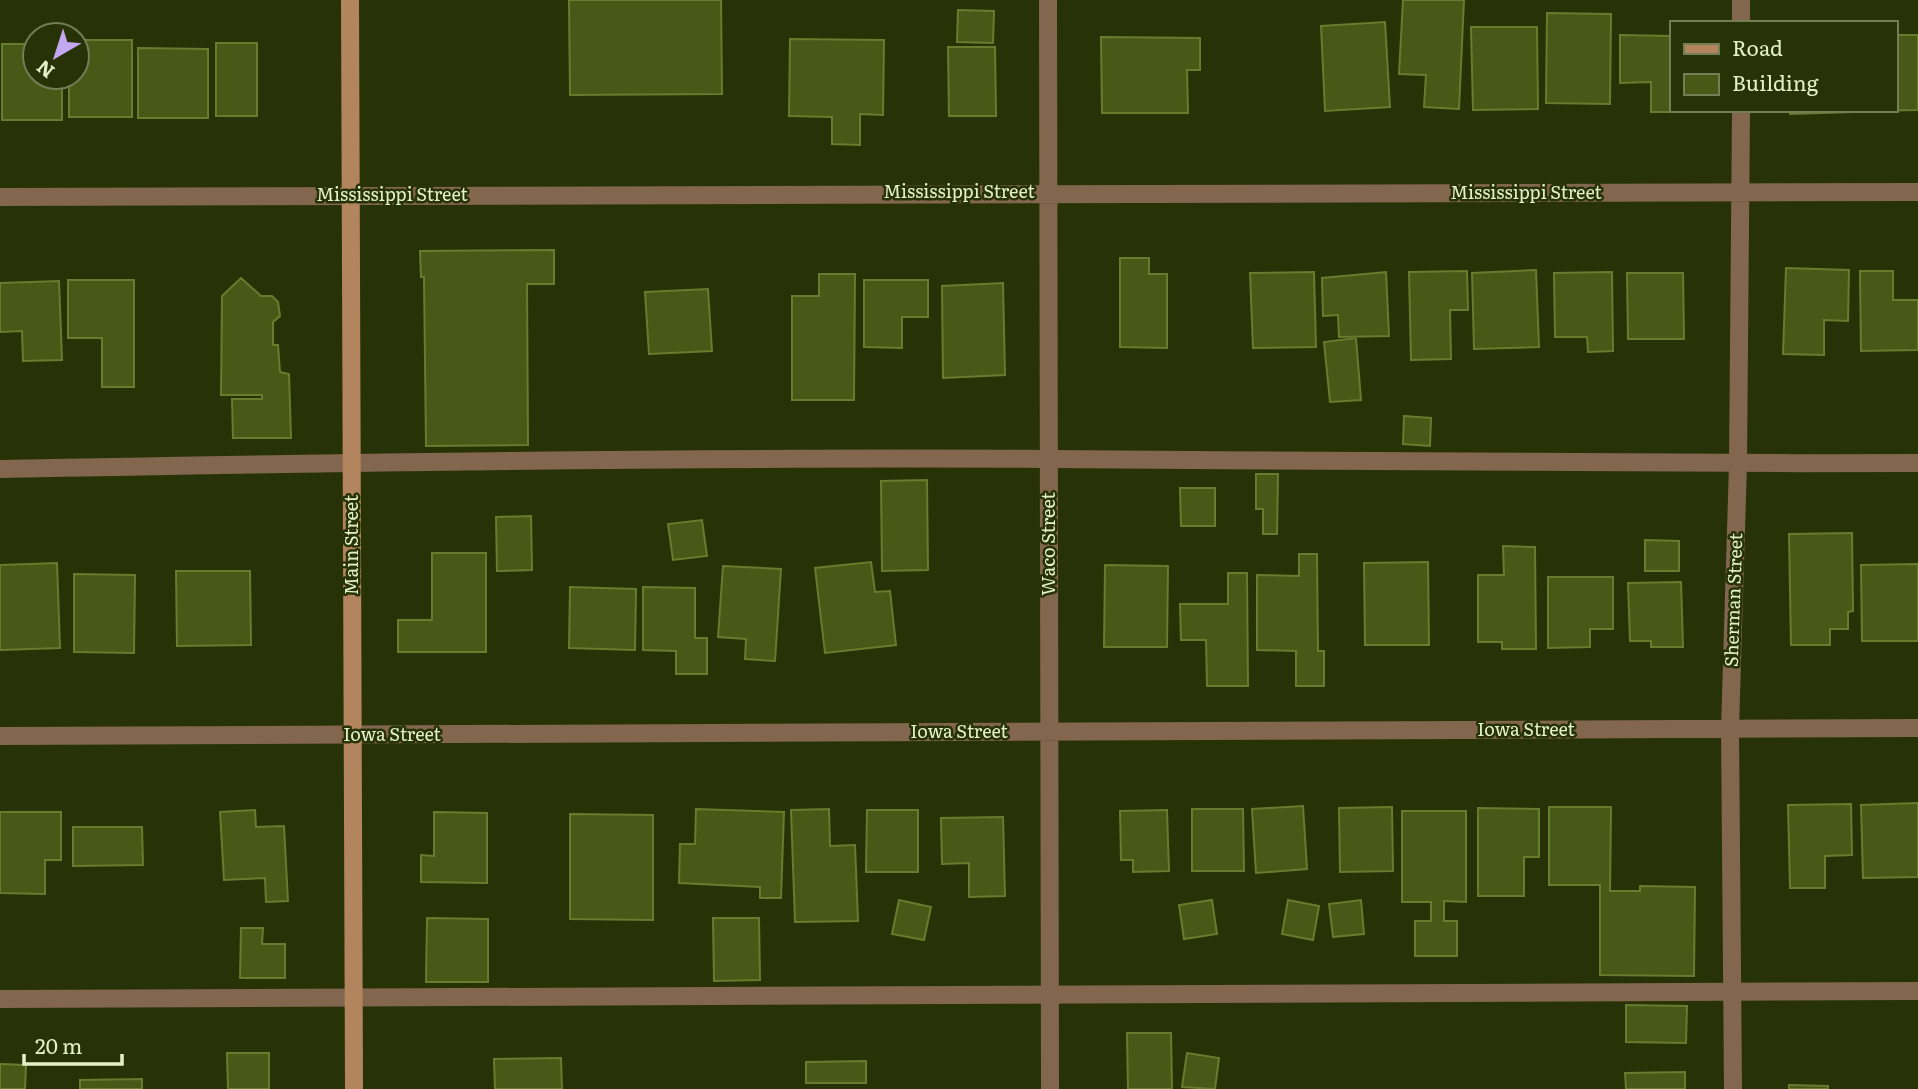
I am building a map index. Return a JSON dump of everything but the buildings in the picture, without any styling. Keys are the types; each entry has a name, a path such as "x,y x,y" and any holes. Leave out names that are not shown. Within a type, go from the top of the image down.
{"street":[{"name":"Main Street","path":"350,0 354,1089"},
{"name":"Waco Street","path":"1048,0 1050,1089"},
{"path":"1741,0 1741,21"},
{"name":"Sherman Street","path":"1734,1089 1730,729 1738,464 1741,112"},
{"name":"Mississippi Street","path":"0,197 1048,192 1918,192"},
{"path":"0,469 352,462 1049,459 1918,463"},
{"name":"Iowa Street","path":"0,736 1918,728"},
{"path":"0,999 1918,991"}]}
